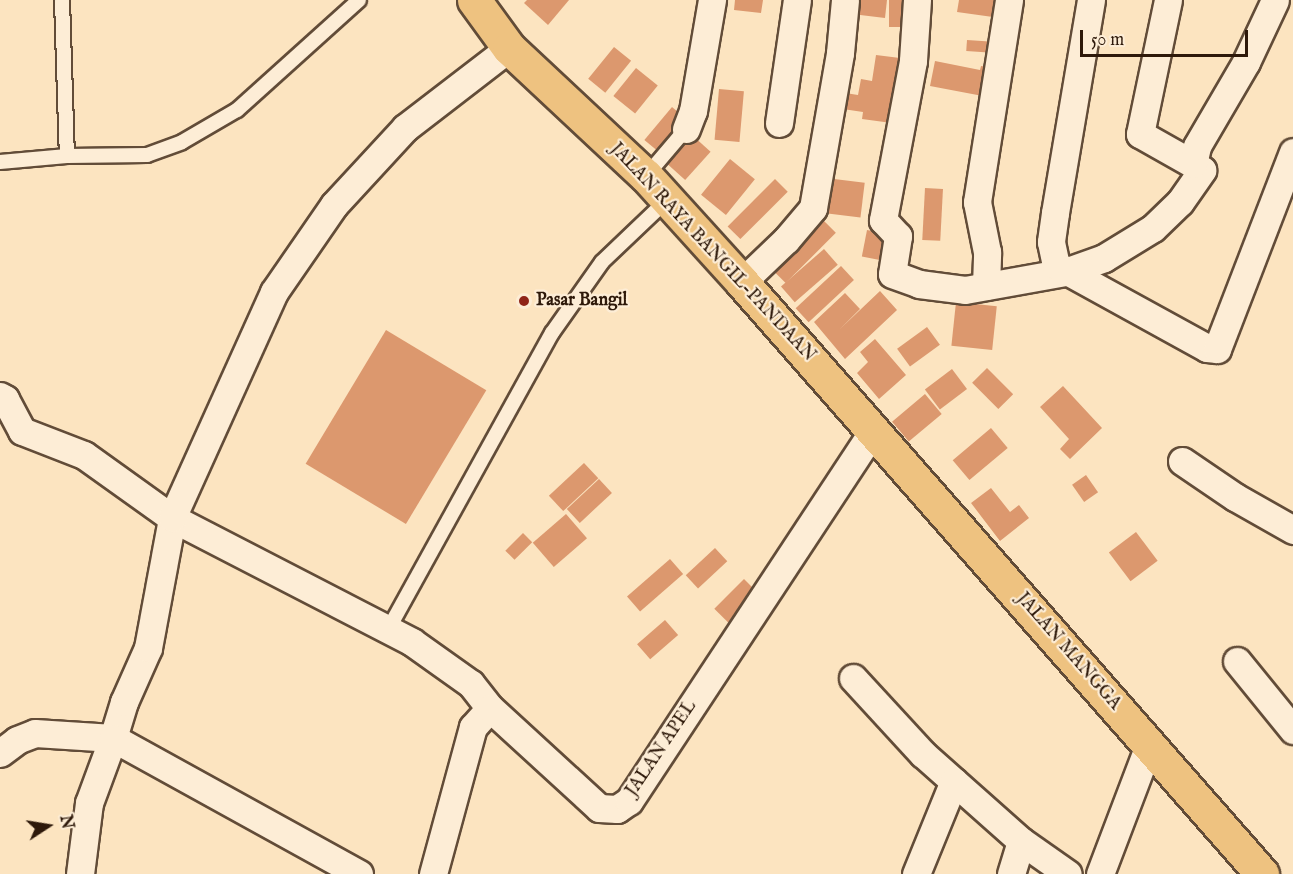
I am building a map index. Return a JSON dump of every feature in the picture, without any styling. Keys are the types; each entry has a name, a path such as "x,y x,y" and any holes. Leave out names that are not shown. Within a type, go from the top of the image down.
{"main road":[{"name":"JALAN RAYA BANGIL-PANDAAN","path":"474,0 509,48 646,176 874,429"},
{"name":"JALAN MANGGA","path":"874,429 1262,874"}],"street":[{"path":"686,129 693,111 712,0"},
{"path":"779,123 797,0"},
{"path":"741,282 786,240 813,208 840,53 845,0"},
{"path":"917,0 913,62 883,220 898,236 892,274 920,284 965,290 1065,272 1104,258 1153,228 1180,202 1194,184 1202,170 1140,134 1168,0"},
{"path":"986,286 987,252 977,202 1009,0"},
{"path":"1090,0 1052,242 1056,265 1065,272 1207,348 1217,349 1293,152"},
{"path":"1193,164 1197,146 1246,62 1275,0"},
{"path":"80,874 89,803 124,702 148,648 172,518 274,292 334,205 405,128 509,48"},
{"name":"JALAN APEL","path":"0,396 5,399 22,431 84,455 172,518 389,628 412,642 471,684 490,708 599,808 616,809 629,801 874,429"},
{"path":"1182,460 1235,497 1293,530"},
{"path":"1237,661 1293,730"},
{"path":"853,678 923,754 1021,841 1068,874"},
{"path":"433,874 473,727 490,708"},
{"path":"0,753 17,740 35,733 113,738 359,874"},
{"path":"1100,874 1149,745"},
{"path":"916,874 954,781"},
{"path":"1011,874 1021,841"}],"lane":[{"path":"62,0 67,156"},
{"path":"0,162 67,156 147,154 182,142 237,110 359,0"},
{"path":"646,176 686,129"},
{"path":"389,628 552,333 602,262 667,200"}],"building":[{"path":"527,0 569,0 548,25 524,3"},
{"path":"735,0 763,0 761,13 734,10"},
{"path":"853,0 887,0 885,18 852,14"},
{"path":"889,0 911,0 911,27 889,27"},
{"path":"959,0 1002,0 1000,18 957,12"},
{"path":"967,40 993,42 992,53 966,51"},
{"path":"614,47 631,61 605,93 588,79"},
{"path":"876,55 908,59 899,124 862,119 863,112 836,108 839,92 858,95 861,79 872,81"},
{"path":"935,61 980,70 981,66 994,68 988,97 930,86"},
{"path":"636,68 658,86 635,114 613,96"},
{"path":"719,89 744,91 739,142 715,140"},
{"path":"672,107 685,118 657,151 644,140"},
{"path":"692,135 711,152 685,180 667,163"},
{"path":"730,159 755,179 726,215 701,195"},
{"path":"826,178 865,183 860,217 822,213"},
{"path":"775,179 788,192 740,239 728,226"},
{"path":"925,188 943,189 940,241 922,240"},
{"path":"821,218 836,233 786,283 771,268"},
{"path":"867,230 893,235 887,261 862,257"},
{"path":"824,249 838,265 795,302 781,286"},
{"path":"841,266 854,280 809,322 796,308"},
{"path":"880,291 897,310 845,359 814,322 845,293 860,309 840,329"},
{"path":"956,302 997,306 992,350 951,346"},
{"path":"927,327 940,345 910,367 897,349"},
{"path":"386,330 486,390 406,524 306,464"},
{"path":"875,339 906,375 879,399 857,373 868,362 860,352"},
{"path":"987,368 1013,394 998,409 972,383"},
{"path":"952,369 967,389 940,409 925,389"},
{"path":"1063,386 1102,428 1070,459 1060,449 1069,439 1040,407"},
{"path":"925,394 942,414 909,442 892,422"},
{"path":"991,428 1008,448 969,480 953,460"},
{"path":"584,463 598,478 563,511 549,496"},
{"path":"1086,475 1098,492 1084,502 1072,485"},
{"path":"599,479 612,493 580,523 567,509"},
{"path":"991,488 1010,512 1019,505 1029,518 1000,541 971,503"},
{"path":"566,514 587,538 554,567 533,543"},
{"path":"1136,532 1158,561 1131,581 1109,552"},
{"path":"523,533 532,542 515,560 505,551"},
{"path":"715,548 727,561 698,588 686,575"},
{"path":"670,559 683,574 640,611 627,596"},
{"path":"744,579 758,593 728,623 714,609"},
{"path":"665,620 678,635 650,659 637,644"}],"place":[{"name":"Pasar Bangil","path":"524,301"}]}
